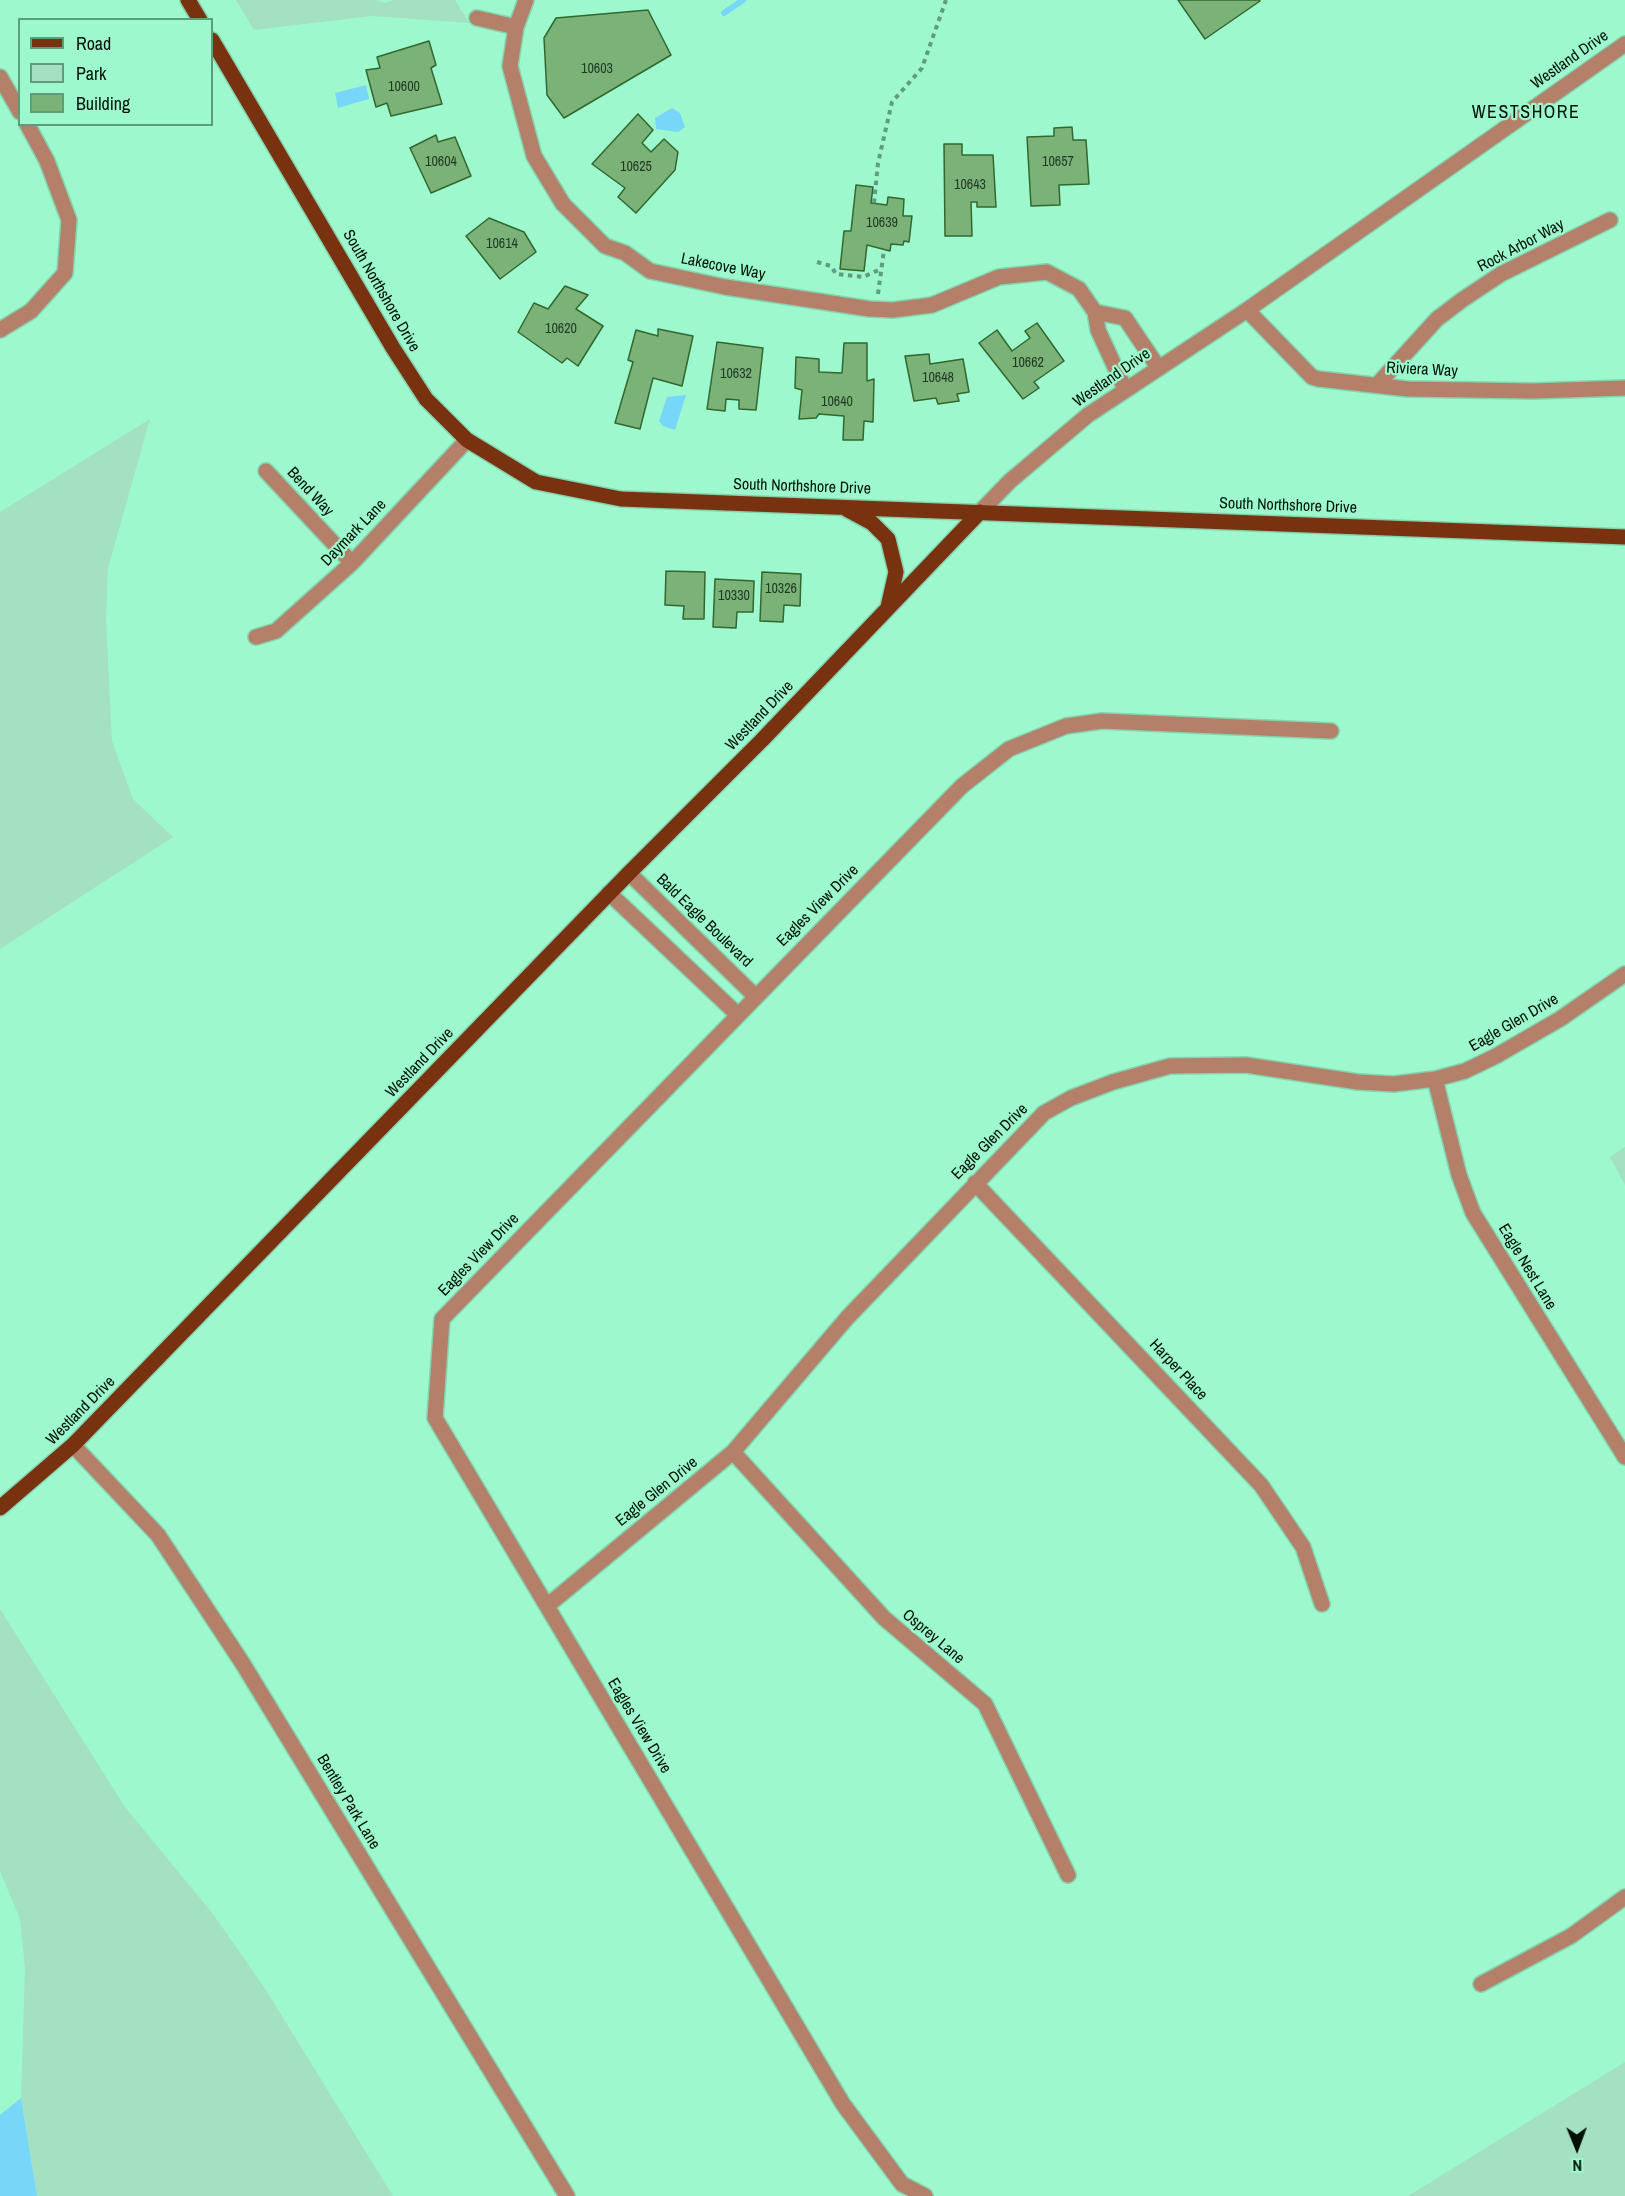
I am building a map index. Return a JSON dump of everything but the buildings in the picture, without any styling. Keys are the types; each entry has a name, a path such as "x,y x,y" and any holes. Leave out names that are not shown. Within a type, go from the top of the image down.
{"main road":[{"path":"188,0 199,18"},
{"name":"South Northshore Drive","path":"213,41 393,348 426,399 467,440 536,482 621,499 1625,537"},
{"path":"837,506 859,514 884,532 888,539 896,572 888,608"},
{"name":"Westland Drive","path":"0,1508 74,1445 609,893 762,740 980,512"}],"street":[{"name":"Lakecove Way","path":"526,0 516,27 510,66 534,156 563,204 605,246 625,253 650,271 725,287 876,309 893,310 932,305 999,278 1047,272 1079,290 1095,312 1098,330 1125,389"},
{"path":"477,18 516,27"},
{"name":"Westland Drive","path":"980,512 1010,481 1088,415 1247,310 1625,44"},
{"path":"0,77 18,108"},
{"path":"0,330 31,311 65,273 69,220 47,161 28,126"},
{"name":"Rock Arbor Way","path":"1377,385 1437,319 1462,300 1501,274 1611,220"},
{"name":"Riviera Way","path":"1247,310 1312,377 1408,389 1509,391 1625,388"},
{"path":"1095,312 1125,318 1158,367"},
{"name":"Daymark Lane","path":"256,637 276,631 352,563 467,440"},
{"name":"Bend Way","path":"266,471 352,563"},
{"name":"Eagles View Drive","path":"925,2196 902,2184 843,2104 435,1419 442,1318 962,786 1009,749 1066,726 1102,721 1331,731"},
{"name":"Bald Eagle Boulevard","path":"629,873 755,996"},
{"path":"609,893 737,1014"},
{"name":"Eagle Glen Drive","path":"547,1606 733,1452 847,1318 1044,1113 1071,1098 1113,1082 1170,1066 1246,1065 1313,1077 1382,1083 1435,1079 1466,1071 1496,1056 1560,1019 1625,974"},
{"name":"Eagle Nest Lane","path":"1435,1079 1458,1174 1473,1213 1625,1457"},
{"name":"Harper Place","path":"975,1183 1261,1485 1303,1547 1322,1604"},
{"name":"Bentley Park Lane","path":"74,1445 158,1535 243,1664 567,2196"},
{"name":"Osprey Lane","path":"733,1452 884,1618 985,1704 1068,1875"},
{"path":"1481,1984 1571,1936 1625,1897"}],"path":[{"path":"874,203 878,163 892,102 922,68 946,0"},
{"path":"876,309 884,250"},
{"path":"817,262 831,266 836,274 863,277 881,269"}],"green space":[{"path":"236,0 377,0 385,3 393,0 455,0 469,23 372,16 254,30"},
{"path":"150,419 108,568 106,619 112,741 133,799 173,837 0,949 0,512"},
{"path":"1625,1147 1625,1185 1610,1157"},
{"path":"0,1609 125,1807 213,1914 264,1987 393,2196 37,2196 21,2098 25,1968 20,1919 0,1871"},
{"path":"1625,2062 1625,2196 1408,2196"}],"water":[{"path":"366,85 369,99 338,108 335,93"},
{"path":"672,108 680,113 685,127 678,132 656,129 655,118"},
{"path":"686,395 675,430 663,426 659,421 667,397"},
{"path":"21,2098 37,2196 0,2196 0,2115"}],"waterway":[{"path":"724,13 743,0"}],"district":[{"name":"WESTSHORE","path":"1526,113"}]}
